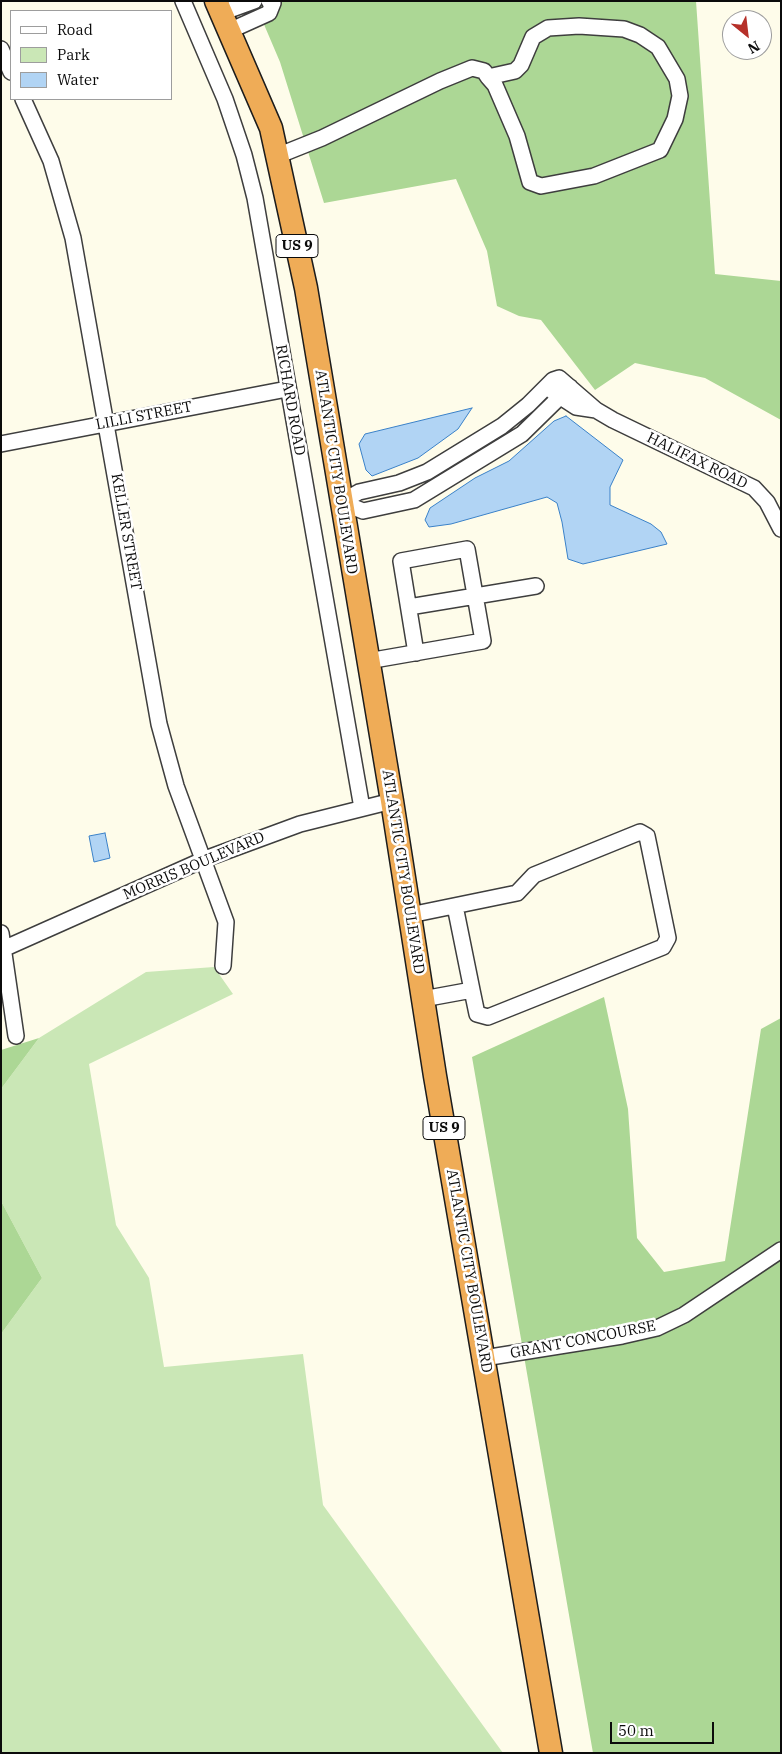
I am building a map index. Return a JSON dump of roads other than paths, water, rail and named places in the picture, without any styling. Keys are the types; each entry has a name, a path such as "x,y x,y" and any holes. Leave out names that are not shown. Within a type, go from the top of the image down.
{"highway":[{"name":"ATLANTIC CITY BOULEVARD","path":"222,15 270,128 306,288 340,502 392,801 423,999 551,1753"}],"street":[{"name":"RICHARD ROAD","path":"183,1 225,99 244,155 255,198 362,808"},
{"path":"222,15 254,1"},
{"path":"222,15 269,13 273,2"},
{"path":"277,156 322,138 440,80 472,68 484,71 488,77 495,85 517,136 530,182 541,186 594,176 660,150 675,119 680,96 677,79 658,47 640,35 624,29 579,26 548,28 534,37 521,65 515,71 488,77"},
{"path":"1,50 10,70"},
{"name":"KELLER STREET","path":"24,100 51,161 63,196 73,238 159,724 176,786 205,859 226,922 223,966"},
{"name":"HALIFAX ROAD","path":"340,502 359,492 399,483 427,472 502,426 547,387 565,392 576,408 596,410 754,488 767,502 781,529"},
{"name":"LILLI STREET","path":"1,444 287,389"},
{"path":"340,502 363,511 414,500 522,434 565,392"},
{"path":"368,661 416,653 483,641 467,549 401,561 416,653"},
{"path":"409,607 536,586"},
{"name":"MORRIS BOULEVARD","path":"2,950 205,859 300,824 392,801"},
{"path":"410,915 517,893 534,875 640,832 647,836 668,938 663,947 488,1017 477,1014 455,906"},
{"path":"1,933 16,1036"},
{"path":"423,999 472,990"},
{"name":"GRANT CONCOURSE","path":"484,1358 622,1336 657,1328 684,1315 781,1250"}],"water":[{"path":"472,408 458,429 418,458 372,476 366,470 359,444 365,434"},
{"path":"566,416 623,460 610,487 610,505 651,524 661,532 667,544 583,564 568,559 557,503 547,497 451,524 429,527 425,520 430,508 475,478 509,461 554,421"},
{"path":"105,833 110,858 94,862 89,836"}]}
